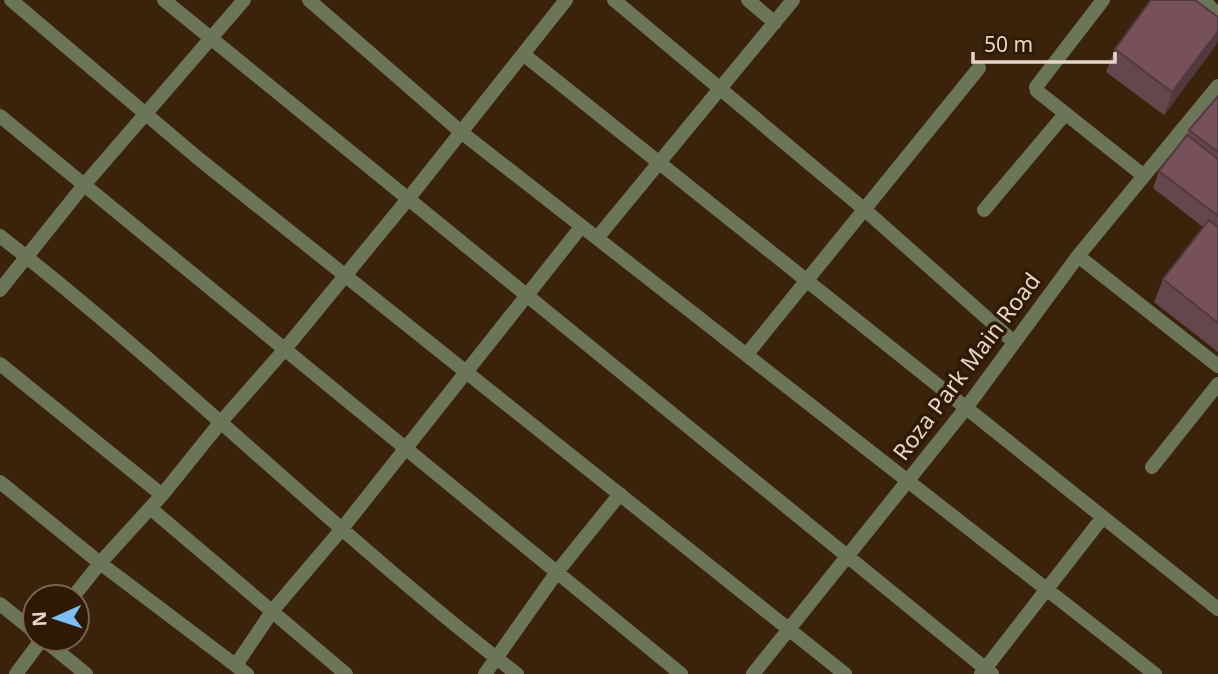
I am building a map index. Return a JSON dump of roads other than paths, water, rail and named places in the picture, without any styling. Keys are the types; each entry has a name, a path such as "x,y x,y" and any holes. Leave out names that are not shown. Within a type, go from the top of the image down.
{"street":[{"path":"10,0 145,115 845,674"},
{"path":"164,0 526,297 848,556 986,672 1103,517"},
{"path":"0,290 84,185 244,0"},
{"path":"309,0 461,132 1155,674"},
{"path":"84,583 285,349 566,0"},
{"path":"614,0 865,210 1014,342"},
{"path":"748,0 775,23"},
{"path":"597,238 793,0"},
{"path":"1103,0 1036,87 1037,91 1144,176"},
{"path":"1204,0 1218,16"},
{"path":"523,54 1218,609"},
{"path":"747,354 979,68"},
{"name":"Roza Park Main Road","path":"753,674 966,408 1077,256 1218,86"},
{"path":"984,210 1065,114"},
{"path":"0,116 681,674"},
{"path":"0,482 100,563 242,670 273,610 341,530 581,227"},
{"path":"0,236 220,422 341,530 517,674"},
{"path":"1077,256 1218,366"},
{"path":"0,364 162,495"},
{"path":"1152,467 1218,384"},
{"path":"485,674 557,572 620,494"},
{"path":"150,508 346,674"},
{"path":"0,604 21,621"},
{"path":"16,674 32,653"},
{"path":"60,653 86,674"}]}
